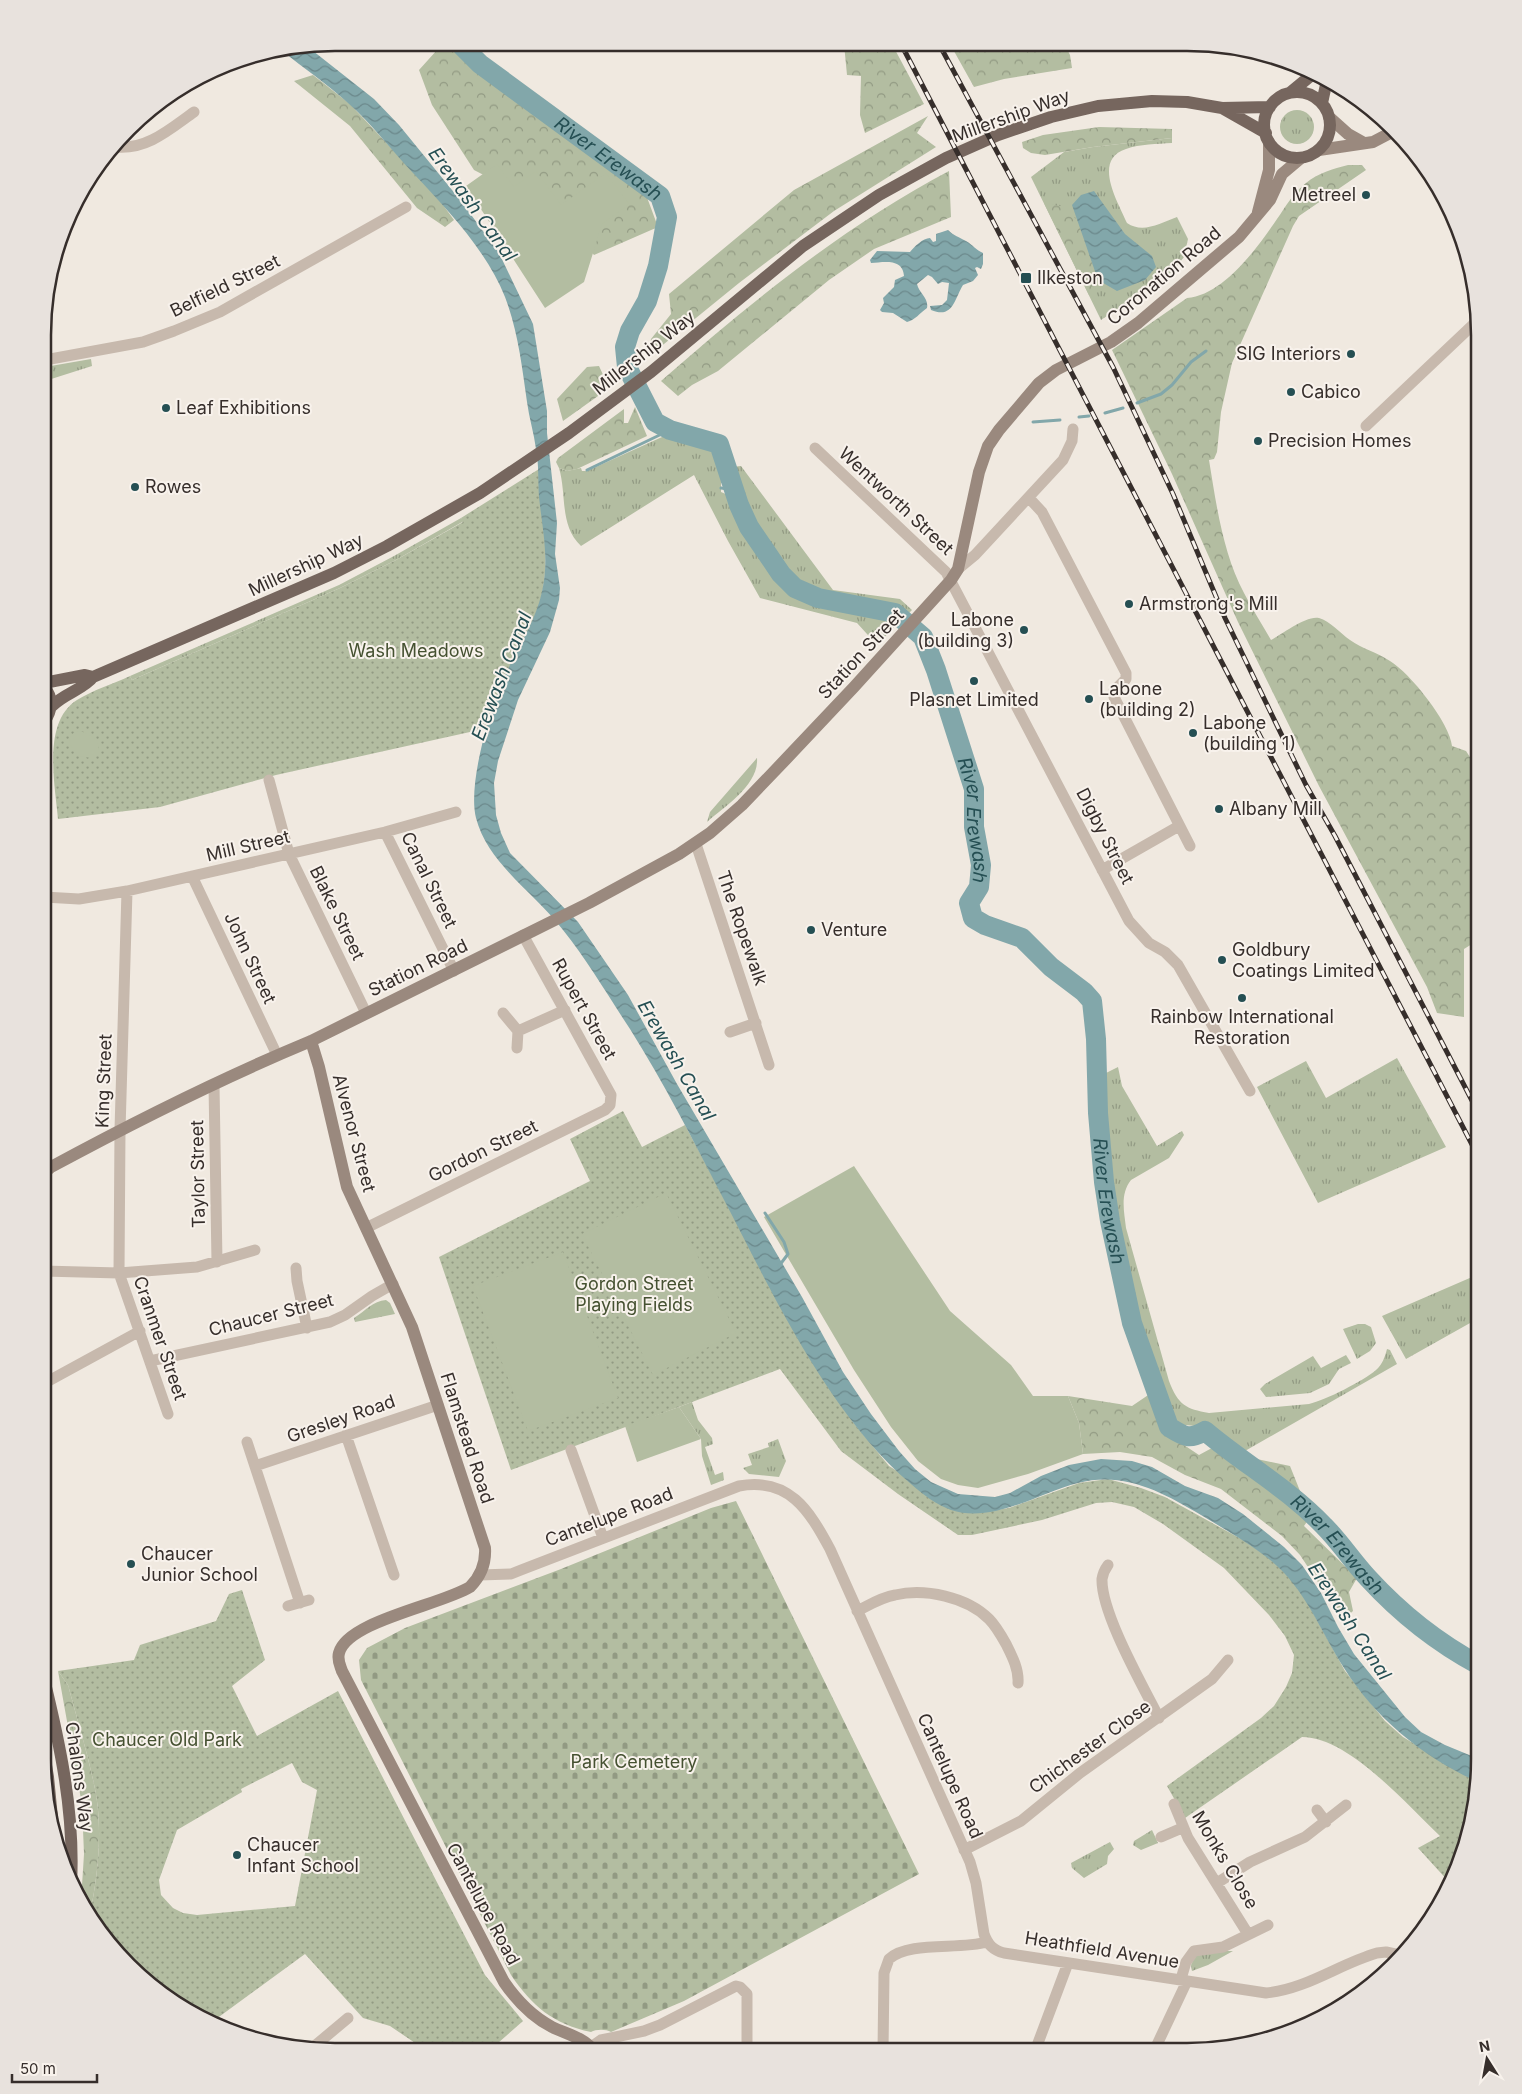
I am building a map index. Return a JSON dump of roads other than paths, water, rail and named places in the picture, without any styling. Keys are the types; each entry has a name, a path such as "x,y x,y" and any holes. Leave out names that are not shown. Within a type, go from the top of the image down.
{"main road":[{"path":"1291,92 1311,96 1322,103 1329,118 1327,139 1319,150 1301,158 1285,157 1276,152 1267,138 1265,118 1270,107 1307,79"},
{"path":"1322,103 1325,87"},
{"name":"Millership Way","path":"52,706 61,697 88,683 93,677 334,573 441,516 517,470 650,372 803,246 879,195 946,158 998,135 1059,115 1112,104 1170,101 1222,108 1270,107"},
{"name":"Millership Way","path":"1222,108 1267,138"},
{"name":"Millership Way","path":"51,682 85,675 93,677"},
{"path":"51,698 51,710"},
{"name":"Chalons Way","path":"51,1708 69,1803 71,1863"}],"street":[{"path":"122,147 142,146 162,135 194,112"},
{"path":"1329,118 1348,134 1364,143"},
{"path":"1319,150 1364,143 1384,138 1389,135"},
{"name":"Coronation Road","path":"1257,216 1269,170 1267,138"},
{"name":"Coronation Road","path":"964,545 979,472 986,452 992,438 1020,404 1039,383 1056,370 1111,342 1138,323 1239,237 1270,200 1282,174 1301,158"},
{"name":"Belfield Street","path":"51,359 143,342 202,320 272,284 406,207"},
{"path":"1366,426 1471,327"},
{"name":"Station Street","path":"786,759 898,640 955,575 1029,498 1062,460 1072,441 1073,429"},
{"name":"Wentworth Street","path":"815,448 946,572 955,575"},
{"path":"1029,498 1042,512 1126,673 1126,679 1114,691 1114,697 1190,846"},
{"name":"Station Street","path":"955,575 964,545"},
{"name":"Digby Street","path":"955,575 1129,921 1149,943 1171,958 1185,975 1250,1091"},
{"name":"Station Road","path":"51,1167 120,1130 277,1055 311,1041 454,971 583,906 696,844 742,805 786,759"},
{"name":"Blake Street","path":"269,780 289,854 366,1013"},
{"name":"Mill Street","path":"51,897 79,899 127,891 385,832 456,812"},
{"path":"1102,870 1179,826"},
{"name":"Canal Street","path":"385,832 454,971"},
{"name":"The Ropewalk","path":"696,844 769,1065"},
{"name":"John Street","path":"192,876 277,1055"},
{"name":"King Street","path":"119,1273 120,1130 127,891"},
{"name":"Rupert Street","path":"524,935 611,1095 612,1101"},
{"path":"518,1032 565,1010"},
{"path":"503,1014 518,1032 517,1048"},
{"path":"730,1032 756,1023"},
{"name":"Alvenor Street","path":"311,1041 319,1067 343,1174 406,1314"},
{"name":"Taylor Street","path":"214,1085 217,1262"},
{"name":"Gordon Street","path":"366,1228 605,1110 612,1101"},
{"path":"51,1271 119,1273 197,1267 255,1250"},
{"path":"296,1268 307,1328"},
{"name":"Cranmer Street","path":"119,1273 168,1414"},
{"name":"Chaucer Street","path":"150,1361 307,1328 338,1319 393,1284"},
{"name":"Flamstead Road","path":"406,1314 485,1548 486,1556 480,1575"},
{"path":"51,1380 140,1331"},
{"name":"Gresley Road","path":"255,1466 438,1405"},
{"path":"346,1436 392,1553 394,1574"},
{"path":"246,1442 305,1601 288,1606"},
{"path":"571,1450 604,1538"},
{"name":"Cantelupe Road","path":"586,2043 535,2017 524,2007 504,1982 342,1672 338,1659 339,1652 346,1640 367,1626 464,1591 480,1575 511,1574 739,1486 752,1484 770,1485 793,1496 812,1520 830,1549 973,1870 987,1942"},
{"path":"1108,1564 1102,1578 1113,1622 1159,1718"},
{"path":"857,1611 886,1597 904,1593 942,1596 965,1604 980,1612 998,1630 1016,1666 1018,1683"},
{"name":"Chichester Close","path":"964,1850 1021,1821 1080,1773 1212,1679 1228,1660"},
{"name":"Monks Close","path":"1174,1804 1182,1828 1248,1934"},
{"path":"1217,1883 1250,1862 1304,1837 1346,1805"},
{"path":"1316,1810 1326,1822"},
{"path":"1161,1836 1182,1828"},
{"name":"Monks Close","path":"1184,1980 1186,1962 1194,1951 1223,1946 1268,1925"},
{"path":"884,2043 884,1973 889,1959 906,1949 966,1947 987,1942"},
{"name":"Heathfield Avenue","path":"987,1942 998,1951 1252,1992 1277,1992 1305,1985 1377,1953 1386,1952 1393,1954"},
{"path":"1038,2043 1068,1963"},
{"path":"1157,2043 1184,1980"},
{"path":"598,2043 601,2040 654,2028 732,1986 740,1987 747,1994 747,2043"},
{"path":"319,2042 348,2018"}],"water":[{"path":"315,52 374,99 399,125 461,201 499,253 533,324 547,411 547,433 557,523 555,554 560,588 559,600 550,632 518,700 498,761 494,783 496,815 501,833 510,853 578,922 628,995 677,1084 802,1297 843,1372 871,1414 915,1469 931,1482 958,1494 995,1497 1010,1493 1041,1476 1069,1465 1101,1459 1132,1461 1152,1467 1185,1486 1218,1498 1243,1514 1284,1547 1302,1565 1321,1593 1354,1654 1405,1717 1421,1732 1471,1756 1470,1778 1438,1761 1402,1735 1386,1720 1357,1687 1334,1652 1299,1591 1288,1578 1261,1553 1224,1529 1157,1492 1127,1482 1111,1480 1078,1483 1015,1506 983,1513 951,1510 920,1492 881,1455 853,1423 828,1387 782,1311 678,1112 630,1029 572,942 552,916 501,864 482,835 474,805 480,754 499,690 539,603 545,575 545,550 539,497 537,455 516,336 505,297 488,263 477,247 439,201 373,128 332,89 288,56"},
{"path":"1094,191 1125,234 1152,256 1156,267 1145,280 1117,291 1098,280 1072,205 1081,195"},
{"path":"948,230 983,253 981,269 975,268 978,275 973,281 963,285 955,302 944,312 931,310 930,306 942,305 947,300 949,283 942,282 938,284 928,275 917,284 925,298 927,308 913,320 907,322 893,313 882,312 880,310 884,303 883,298 894,287 895,280 904,276 900,266 892,262 871,263 870,260 877,251 910,252 916,245 927,238 930,238 933,242 936,241 936,234"}],"waterway":[{"name":"River Erewash","path":"467,51 480,64 660,196 667,217 658,266 647,301 630,331 625,347 627,367 655,422 670,430 719,444 739,505 749,527 781,574 795,588 818,598 895,613 923,637 936,670 974,789 974,827 981,865 979,887 969,903 973,918 985,925 1022,938 1051,967 1084,992 1092,1001 1096,1039 1098,1113 1104,1182 1110,1221 1132,1323 1169,1427 1187,1436 1195,1436 1205,1431 1281,1488 1324,1526 1393,1604 1434,1637 1471,1660"},
{"path":"1137,403 1161,394 1172,385 1191,362 1206,351"},
{"path":"1105,413 1123,408"},
{"path":"1079,417 1089,416"},
{"path":"1033,422 1060,420"},
{"path":"587,470 670,430"},
{"path":"721,488 735,490"},
{"path":"765,1213 784,1242 788,1254 779,1266"}],"railway":[{"path":"905,51 1471,1143"},
{"path":"943,51 1113,367 1173,494 1225,618 1306,785 1335,836 1471,1099"}],"place":[{"name":"Metreel","path":"1366,195"},
{"name":"Ilkeston","path":"1026,278"},
{"name":"SIG Interiors","path":"1351,354"},
{"name":"Cabico","path":"1291,392"},
{"name":"Leaf Exhibitions","path":"166,408"},
{"name":"Precision Homes","path":"1258,441"},
{"name":"Rowes","path":"135,487"},
{"name":"Armstrong's Mill","path":"1129,604"},
{"name":"Labone (building 3)","path":"1024,630"},
{"name":"Plasnet Limited","path":"974,681"},
{"name":"Labone (building 2)","path":"1089,699"},
{"name":"Labone (building 1)","path":"1193,733"},
{"name":"Albany Mill","path":"1219,809"},
{"name":"Venture","path":"811,930"},
{"name":"Goldbury Coatings Limited","path":"1222,960"},
{"name":"Rainbow International Restoration","path":"1242,998"},
{"name":"Chaucer Junior School","path":"131,1564"},
{"name":"Chaucer Infant School","path":"237,1855"}],"water label":[{"name":"Erewash Canal","path":"473,204"},
{"name":"Erewash Canal","path":"501,676"},
{"name":"Erewash Canal","path":"677,1060"},
{"name":"Erewash Canal","path":"1350,1621"}],"park label":[{"name":"Wash Meadows","path":"416,651"},
{"name":"Gordon Street Playing Fields","path":"634,1294"},
{"name":"Chaucer Old Park","path":"167,1740"},
{"name":"Park Cemetery","path":"634,1762"}]}
